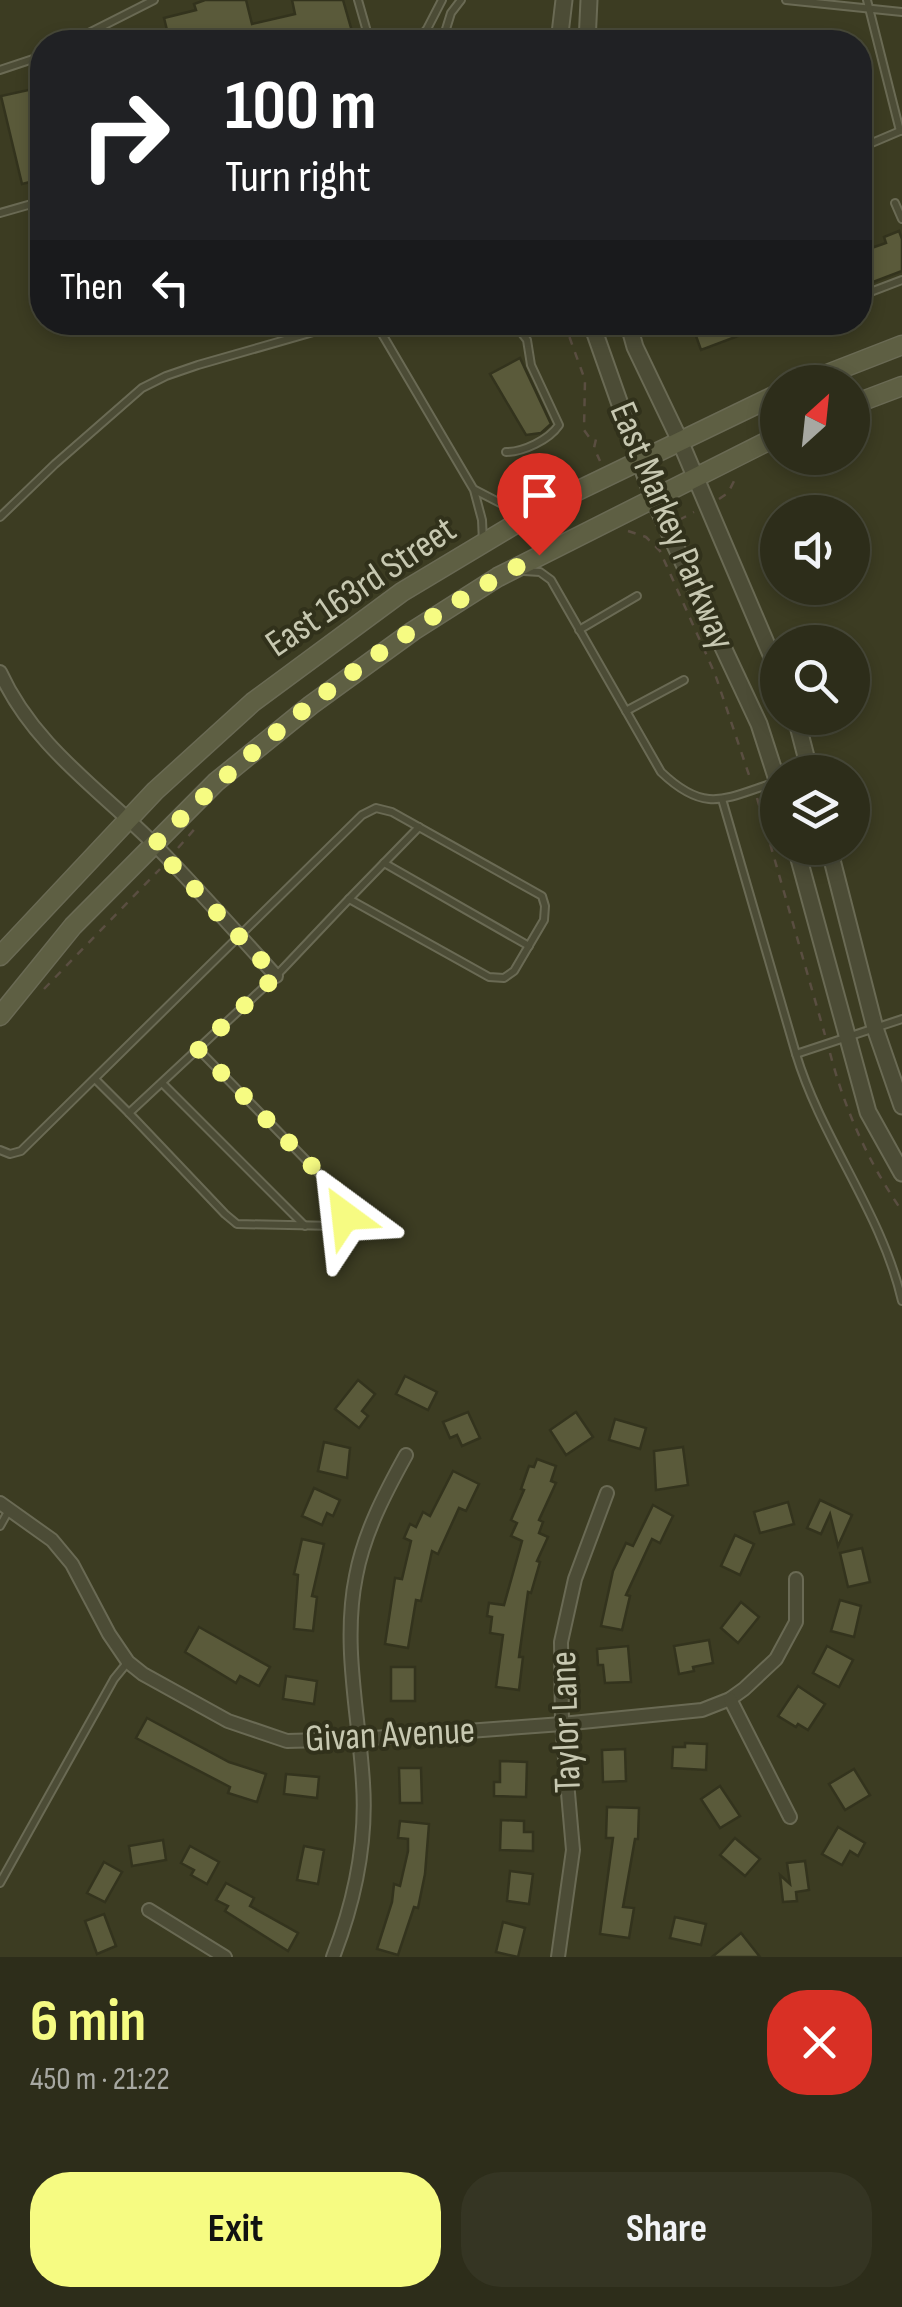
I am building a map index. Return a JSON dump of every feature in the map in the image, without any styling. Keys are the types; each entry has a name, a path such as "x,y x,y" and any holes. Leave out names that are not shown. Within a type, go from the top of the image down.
{"main road":[{"path":"851,365 902,345"},
{"path":"870,398 902,386"},
{"name":"East 163rd Street","path":"0,956 124,823 253,702 402,592 534,512 760,403"},
{"name":"East 163rd Street","path":"0,1016 73,926 216,782 311,705 413,632 510,570 760,445"}],"street":[{"path":"560,30 564,0"},
{"path":"588,30 590,0"},
{"name":"East Markey Parkway","path":"595,335 652,498 759,724 768,755"},
{"name":"East Markey Parkway","path":"633,335 648,378 680,441 760,629"},
{"path":"0,672 32,726 124,823 168,859 276,976"},
{"path":"801,865 868,1112 902,1174"},
{"path":"833,865 875,1028 902,1106"},
{"path":"333,1957 356,1881 363,1822 350,1633 356,1574 374,1516 406,1455"},
{"name":"Taylor Lane","path":"558,1957 573,1850 562,1724 561,1642 566,1610 607,1493"},
{"name":"Givan Avenue","path":"5,1506 52,1540 72,1564 128,1662 228,1722 287,1741 562,1724 702,1710 730,1700 762,1676 796,1622 796,1578"},
{"path":"730,1700 790,1816"},
{"path":"148,1910 225,1957"}],"lane":[{"path":"94,30 154,0"},
{"path":"358,0 367,30"},
{"path":"426,30 442,0"},
{"path":"445,30 450,13 461,0"},
{"path":"786,0 902,12"},
{"path":"867,0 901,131 872,143"},
{"path":"0,70 30,60"},
{"path":"895,203 902,218"},
{"path":"0,213 30,205"},
{"path":"872,291 902,280"},
{"path":"0,517 68,451 142,388 182,370 303,335"},
{"path":"383,335 474,490 484,543"},
{"path":"506,452 518,452 554,432 559,425 523,335"},
{"path":"474,490 508,507 534,512"},
{"path":"510,570 540,572 551,580 661,772 680,790 703,800 722,799 760,787"},
{"path":"579,630 637,596"},
{"path":"626,711 684,680"},
{"path":"722,799 808,1095 837,1144 896,1275 902,1301"},
{"path":"0,1150 10,1154 21,1151 362,815 376,808 392,812 542,896 546,906 544,920 514,971 504,978 489,978 349,898"},
{"path":"129,1113 276,976 420,827"},
{"path":"384,863 528,946"},
{"path":"796,1054 902,1018"},
{"path":"95,1078 238,1224 335,1226 345,1216 347,1202 198,1049"},
{"path":"162,1083 305,1226"},
{"path":"0,1526 5,1506"},
{"path":"0,1883 114,1679 128,1662"}],"path":[{"path":"569,335 585,380 584,430 589,437 596,438 594,448 608,476"},
{"path":"624,530 646,536 660,552 714,674 754,789 850,1118 902,1211"},
{"path":"37,996 203,820"}],"building":[{"path":"205,0 246,0 252,24 295,14 292,0 343,0 352,30 167,30 164,18 196,10 194,4"},
{"path":"30,90 30,182 22,184 1,96"},
{"path":"899,231 902,271 872,282 872,248 886,243 884,237"},
{"path":"696,335 738,335 738,336 701,350"},
{"path":"520,358 551,424 541,433 526,435 490,374"},
{"path":"405,1376 437,1392 428,1410 396,1394"},
{"path":"358,1380 375,1394 362,1411 368,1416 359,1428 335,1409"},
{"path":"468,1412 480,1438 462,1446 457,1435 450,1438 443,1422"},
{"path":"576,1412 593,1437 566,1455 550,1430"},
{"path":"615,1419 646,1428 640,1449 609,1440"},
{"path":"324,1442 350,1448 347,1478 318,1471"},
{"path":"683,1447 688,1485 656,1490 654,1451"},
{"path":"537,1459 556,1466 551,1481 556,1483 539,1520 543,1522 539,1533 548,1537 537,1561 540,1562 531,1593 528,1592 519,1657 523,1657 519,1690 496,1687 503,1635 490,1633 492,1617 487,1616 489,1603 504,1605 522,1541 511,1536 517,1523 511,1520 529,1466 534,1467"},
{"path":"453,1471 479,1484 466,1511 459,1508 438,1554 432,1551 421,1601 416,1600 408,1648 385,1644 395,1578 402,1579 411,1541 404,1538 410,1524 416,1527 423,1512 430,1516"},
{"path":"314,1488 340,1500 333,1516 327,1513 322,1525 302,1516"},
{"path":"820,1500 852,1515 838,1546 830,1514 821,1534 807,1528"},
{"path":"788,1502 794,1524 760,1533 754,1512"},
{"path":"653,1505 673,1516 660,1543 652,1539 626,1595 630,1596 622,1630 601,1626 613,1571 626,1543 633,1546"},
{"path":"735,1535 754,1544 740,1575 721,1566"},
{"path":"302,1539 324,1544 312,1596 317,1597 313,1631 294,1629 298,1575 294,1574"},
{"path":"862,1548 870,1582 848,1587 840,1553"},
{"path":"840,1600 861,1606 854,1637 831,1631"},
{"path":"741,1602 759,1617 738,1643 721,1628"},
{"path":"199,1627 270,1667 259,1686 240,1676 236,1683 185,1652"},
{"path":"709,1640 713,1663 679,1674 674,1646"},
{"path":"628,1646 631,1682 605,1683 597,1649"},
{"path":"827,1646 853,1660 839,1687 813,1673"},
{"path":"391,1667 415,1667 415,1701 391,1701"},
{"path":"286,1676 317,1681 314,1704 283,1699"},
{"path":"798,1686 825,1704 808,1730 778,1716"},
{"path":"147,1718 229,1762 266,1774 257,1802 228,1793 230,1787 136,1738"},
{"path":"685,1743 707,1744 706,1770 672,1768 673,1747 685,1747"},
{"path":"625,1749 626,1781 603,1782 602,1750"},
{"path":"500,1761 527,1762 526,1797 494,1796 494,1782 500,1782"},
{"path":"399,1768 421,1768 422,1803 400,1803"},
{"path":"854,1769 870,1795 845,1810 829,1784"},
{"path":"286,1774 319,1777 317,1798 284,1794"},
{"path":"720,1786 740,1816 720,1828 701,1799"},
{"path":"607,1807 639,1808 638,1839 623,1907 634,1908 629,1938 600,1934 613,1838 606,1838"},
{"path":"501,1820 524,1821 524,1832 533,1832 533,1851 500,1850"},
{"path":"400,1821 429,1824 418,1908 414,1907 398,1955 377,1949 394,1884 400,1886 408,1851 408,1839 398,1838"},
{"path":"838,1827 865,1843 858,1856 850,1851 842,1865 822,1854"},
{"path":"735,1838 760,1859 745,1876 720,1855"},
{"path":"163,1840 166,1860 132,1866 129,1846"},
{"path":"190,1846 219,1862 207,1884 191,1875 194,1870 181,1863"},
{"path":"304,1846 324,1850 318,1884 297,1880"},
{"path":"805,1861 809,1890 796,1892 797,1901 783,1902 780,1875 790,1884 787,1863"},
{"path":"104,1862 122,1872 105,1902 87,1893"},
{"path":"510,1871 533,1874 529,1904 507,1901"},
{"path":"226,1883 254,1898 250,1906 298,1933 288,1951 225,1911 228,1906 216,1900"},
{"path":"104,1914 116,1946 97,1954 85,1921"},
{"path":"675,1917 706,1924 701,1945 670,1938"},
{"path":"503,1922 525,1928 518,1957 496,1952"},
{"path":"741,1933 760,1957 712,1957"}],"route":[{"path":"345,1216 347,1202 198,1049 276,976 154,845 216,782 311,705 498,576 539,555"}]}
